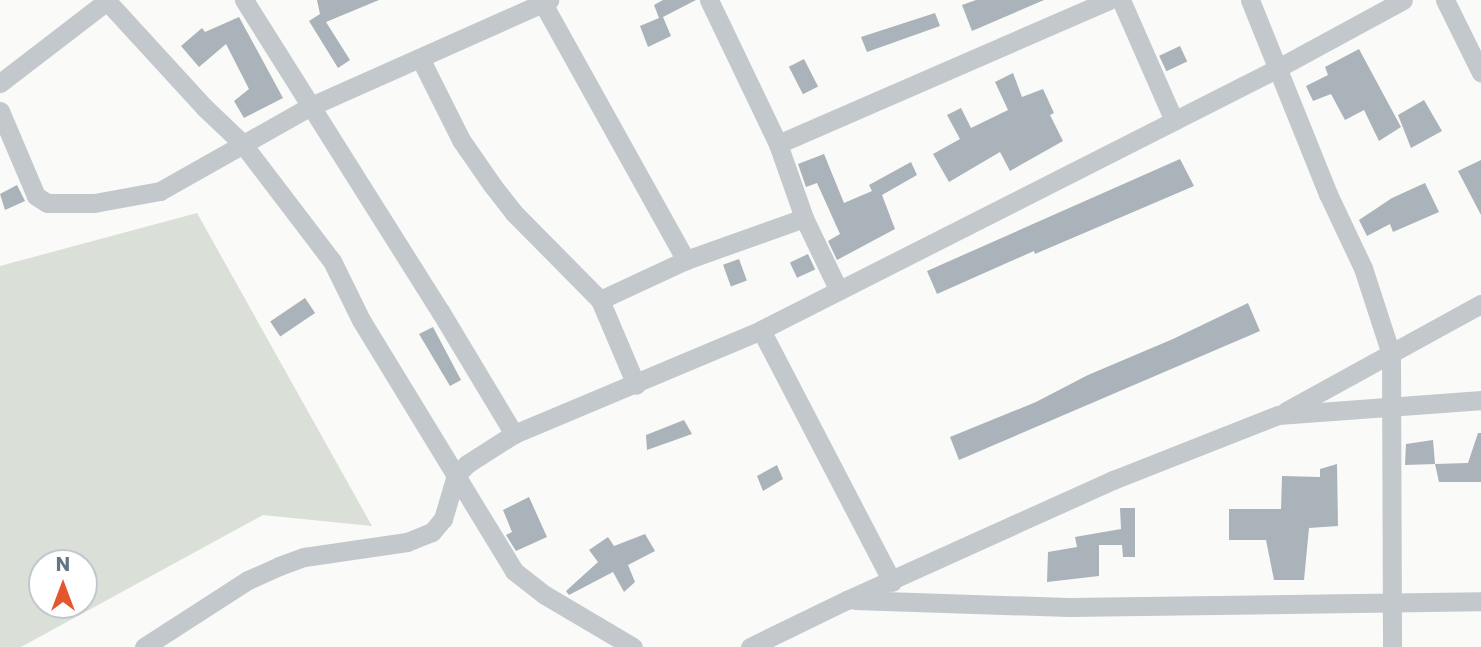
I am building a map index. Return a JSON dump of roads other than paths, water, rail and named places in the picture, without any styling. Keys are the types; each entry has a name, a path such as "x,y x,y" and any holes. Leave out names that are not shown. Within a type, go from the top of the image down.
{"street":[{"path":"0,83 107,0 204,107 242,143 332,261 361,320 514,571 545,595 632,647"},
{"path":"244,0 440,311 514,434"},
{"path":"709,0 778,144 804,218 838,289"},
{"path":"778,144 1109,0"},
{"path":"1121,0 1174,121"},
{"path":"1250,0 1328,194 1363,268 1391,354 1392,647"},
{"path":"144,647 248,580 279,566 304,557 407,542 432,532 443,519 456,475 467,464 514,434 636,385 761,330 1278,68 1403,0"},
{"path":"1445,0 1481,73"},
{"path":"0,111 36,196 47,203 94,204 160,191 197,173 242,143 309,107 544,1 686,260"},
{"path":"420,58 461,140 493,186 514,214 600,300 636,385"},
{"path":"600,300 686,260 804,218"},
{"path":"750,647 847,600 1113,480 1278,415 1481,304"},
{"path":"761,330 892,582"},
{"path":"1278,415 1481,400"},
{"path":"847,600 1069,607 1481,601"}]}
